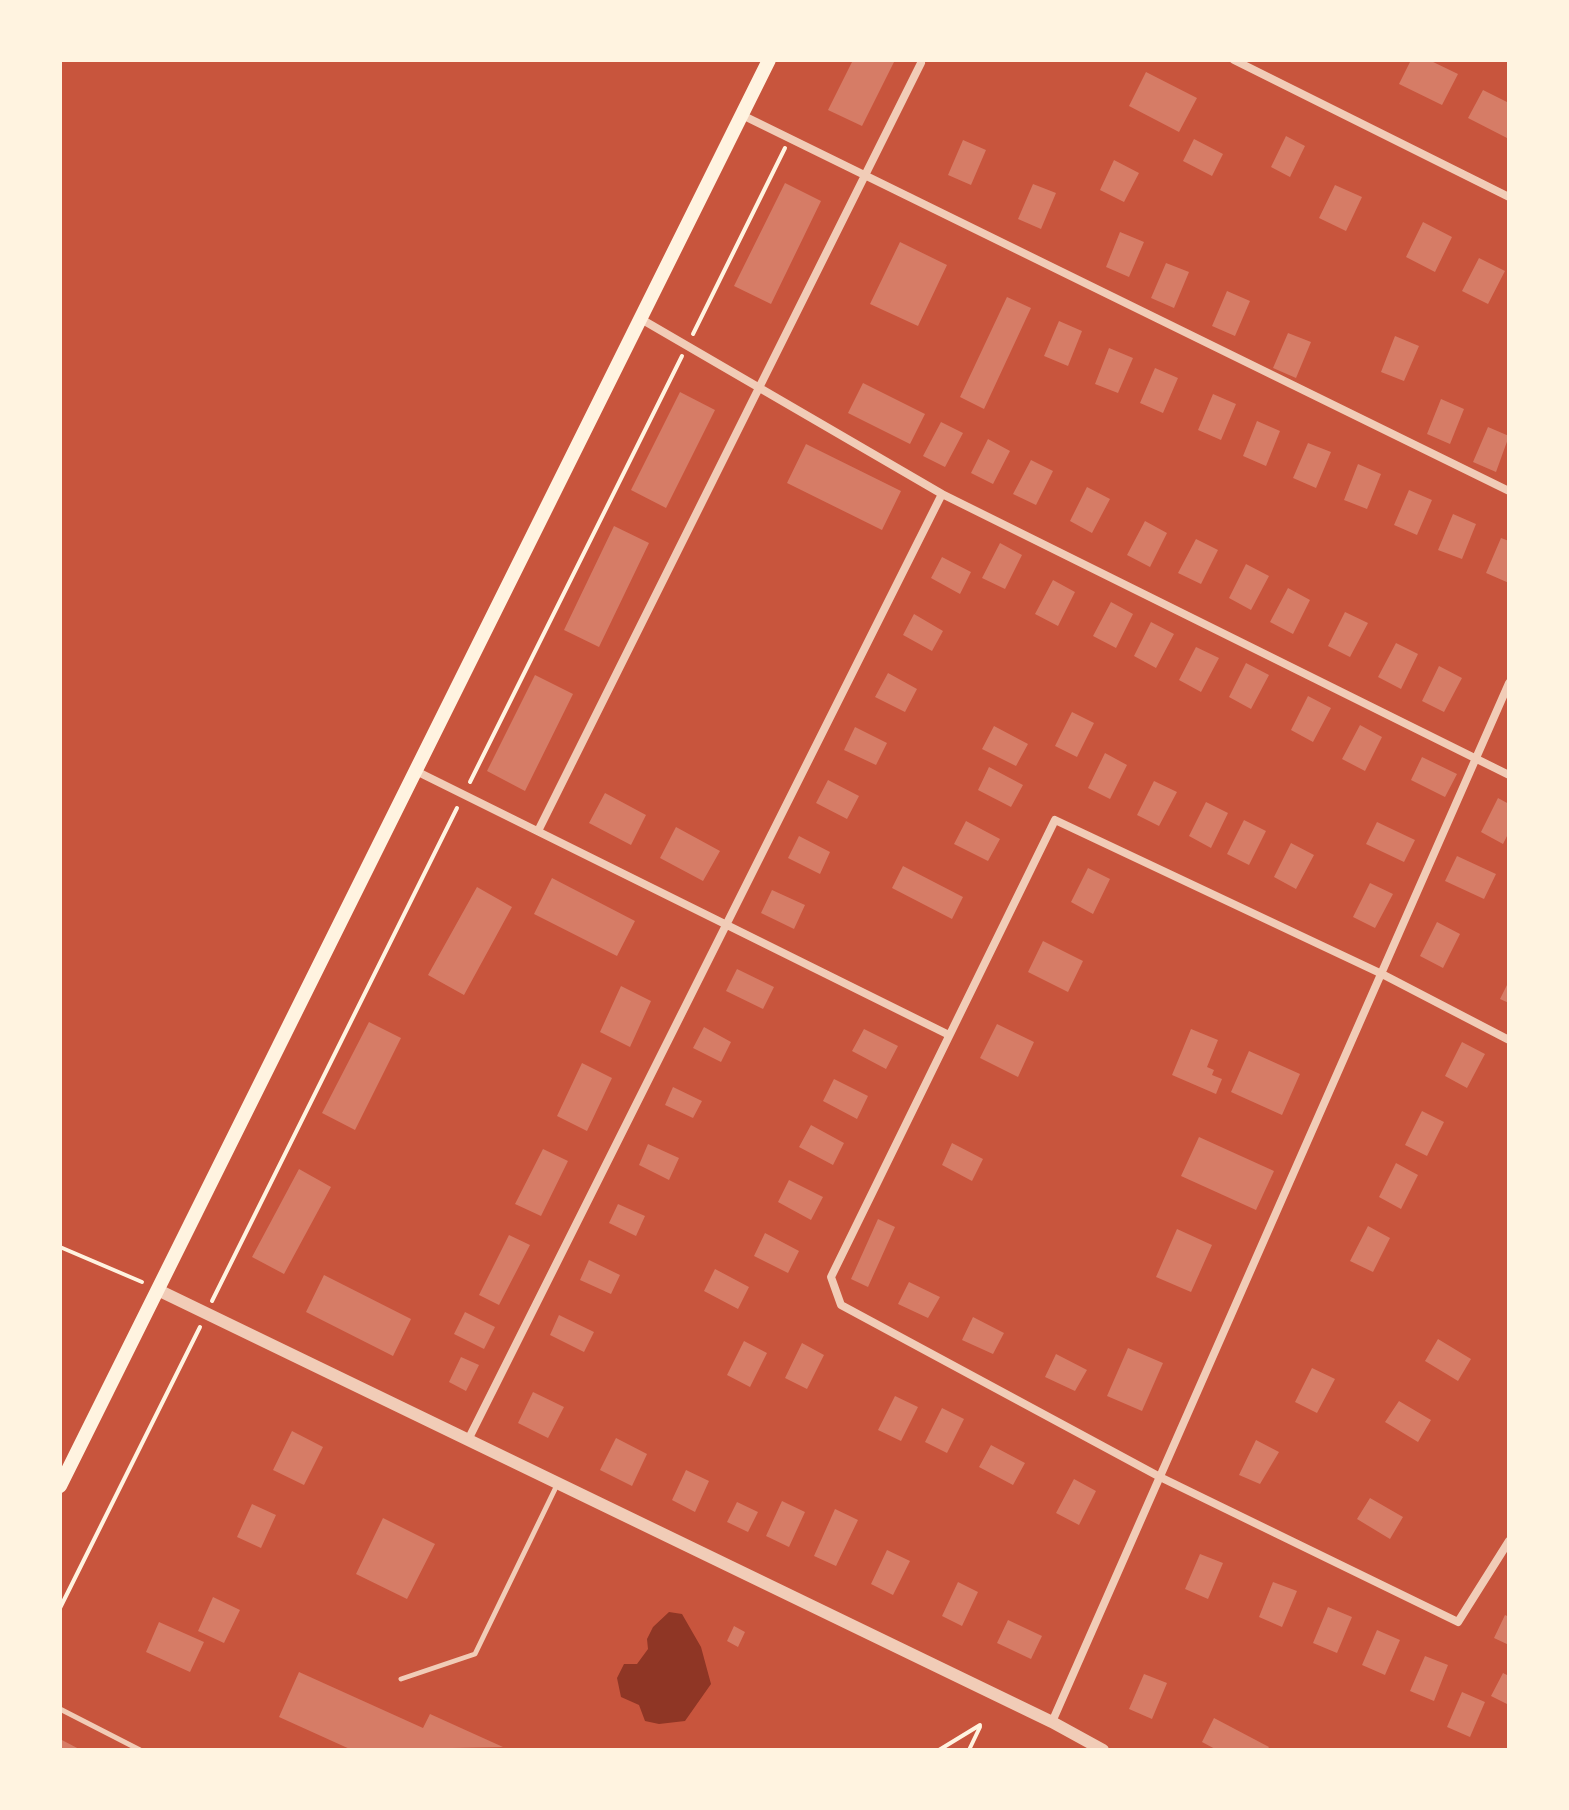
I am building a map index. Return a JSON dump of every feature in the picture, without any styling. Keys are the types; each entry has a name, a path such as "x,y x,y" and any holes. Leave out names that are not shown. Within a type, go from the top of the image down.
{"main road":[{"path":"60,1486 769,60"}],"street":[{"path":"1234,60 1509,197"},
{"path":"538,831 921,63"},
{"path":"742,115 1509,491"},
{"path":"641,319 942,494 1509,775"},
{"path":"468,1440 942,494"},
{"path":"1052,1722 1509,683"},
{"path":"416,771 949,1035"},
{"path":"1509,1040 1382,974 1055,820 831,1277 841,1305 1160,1477 1458,1622 1509,1541"},
{"path":"158,1290 1052,1722 1103,1750"}],"lane":[{"path":"401,1679 475,1654 558,1484"},
{"path":"60,1709 140,1750"}],"path":[{"path":"60,1608 790,138"},
{"path":"60,1247 129,1276"},
{"path":"939,1750 980,1725 969,1750"}],"shaded area":[{"path":"669,1612 682,1614 701,1647 711,1684 685,1721 659,1724 645,1721 639,1705 621,1697 617,1678 624,1664 637,1664 648,1649 647,1639 653,1627"}],"building":[{"path":"853,60 895,60 862,126 828,110"},
{"path":"1411,60 1429,60 1458,74 1442,105 1399,84"},
{"path":"1146,72 1197,98 1179,132 1129,106"},
{"path":"1483,90 1509,103 1507,138 1468,118"},
{"path":"1286,136 1305,146 1290,177 1271,167"},
{"path":"1194,139 1223,154 1212,176 1183,161"},
{"path":"963,140 986,150 971,185 948,175"},
{"path":"1114,160 1139,173 1124,202 1100,190"},
{"path":"785,183 821,201 771,304 734,286"},
{"path":"1033,184 1056,193 1041,229 1018,219"},
{"path":"1335,185 1362,197 1346,231 1319,218"},
{"path":"1423,222 1452,237 1435,272 1406,257"},
{"path":"1120,232 1144,242 1129,277 1106,267"},
{"path":"900,242 947,265 918,326 870,304"},
{"path":"1479,258 1505,271 1488,304 1462,291"},
{"path":"1166,263 1189,272 1174,308 1151,298"},
{"path":"1227,291 1250,301 1235,336 1212,326"},
{"path":"1007,297 1031,308 984,409 960,397"},
{"path":"1059,321 1082,331 1068,366 1044,356"},
{"path":"1288,333 1311,342 1296,378 1273,368"},
{"path":"1395,336 1419,346 1404,381 1381,372"},
{"path":"1109,348 1133,358 1118,393 1095,384"},
{"path":"1155,368 1178,378 1163,413 1140,403"},
{"path":"863,383 925,414 910,444 848,413"},
{"path":"680,392 715,410 666,508 631,490"},
{"path":"1213,394 1236,404 1221,440 1198,430"},
{"path":"1441,399 1464,409 1450,444 1427,434"},
{"path":"1257,421 1280,431 1266,466 1243,456"},
{"path":"941,422 963,433 945,467 923,456"},
{"path":"1488,427 1509,436 1496,472 1473,462"},
{"path":"988,439 1010,451 993,484 971,473"},
{"path":"1308,443 1331,452 1316,488 1293,478"},
{"path":"806,444 901,491 882,530 787,483"},
{"path":"1031,460 1053,471 1036,505 1013,494"},
{"path":"1358,464 1381,474 1367,509 1344,500"},
{"path":"1087,487 1110,499 1092,533 1070,521"},
{"path":"1409,490 1432,500 1417,535 1394,525"},
{"path":"1453,514 1476,524 1462,559 1438,550"},
{"path":"1145,521 1167,533 1150,567 1127,555"},
{"path":"614,526 649,543 599,647 564,630"},
{"path":"1501,538 1509,541 1509,583 1486,573"},
{"path":"1196,539 1218,550 1201,584 1178,573"},
{"path":"1000,543 1022,555 1005,589 982,578"},
{"path":"942,557 971,572 960,594 931,578"},
{"path":"1246,564 1269,576 1251,610 1229,598"},
{"path":"1053,580 1075,592 1058,626 1035,614"},
{"path":"1288,588 1310,600 1293,634 1270,622"},
{"path":"1111,602 1133,614 1116,648 1093,636"},
{"path":"1345,612 1368,623 1350,657 1328,646"},
{"path":"914,614 943,631 932,651 903,635"},
{"path":"1151,622 1174,634 1156,668 1134,656"},
{"path":"1396,643 1418,654 1401,689 1378,677"},
{"path":"1196,647 1219,658 1201,692 1179,680"},
{"path":"1246,663 1269,675 1251,709 1229,697"},
{"path":"1439,666 1462,678 1444,712 1422,701"},
{"path":"888,673 917,689 905,712 875,697"},
{"path":"535,675 573,694 525,791 487,771"},
{"path":"1308,696 1331,708 1313,742 1291,730"},
{"path":"1072,712 1094,723 1077,757 1055,746"},
{"path":"1360,725 1382,737 1365,771 1342,759"},
{"path":"994,726 1028,744 1016,766 982,749"},
{"path":"855,727 887,743 876,765 844,750"},
{"path":"1105,753 1127,765 1110,799 1088,788"},
{"path":"1422,757 1457,774 1445,797 1411,780"},
{"path":"989,767 1023,785 1011,807 978,790"},
{"path":"828,780 859,796 847,819 816,803"},
{"path":"1154,781 1177,792 1159,826 1137,815"},
{"path":"605,793 646,815 631,845 589,823"},
{"path":"1498,798 1509,804 1509,832 1503,844 1481,832"},
{"path":"1206,802 1228,813 1211,848 1189,836"},
{"path":"1244,820 1266,831 1249,865 1227,854"},
{"path":"966,821 1000,839 988,861 954,844"},
{"path":"1377,822 1415,840 1404,862 1366,844"},
{"path":"676,827 720,851 703,881 660,858"},
{"path":"799,836 830,852 820,874 788,858"},
{"path":"1291,843 1314,855 1296,889 1274,877"},
{"path":"1457,856 1496,874 1484,899 1445,881"},
{"path":"903,866 963,897 952,919 892,888"},
{"path":"1088,868 1110,879 1093,914 1071,902"},
{"path":"552,878 635,921 617,956 534,914"},
{"path":"1370,883 1393,894 1375,928 1353,917"},
{"path":"477,887 512,907 464,995 428,975"},
{"path":"772,890 805,905 794,929 761,913"},
{"path":"1437,922 1460,934 1443,968 1420,956"},
{"path":"1043,941 1083,961 1068,992 1028,972"},
{"path":"737,969 774,987 763,1009 726,991"},
{"path":"1509,981 1509,1003 1500,999"},
{"path":"621,986 651,1001 630,1047 600,1032"},
{"path":"369,1022 401,1038 355,1130 322,1113"},
{"path":"997,1024 1034,1042 1018,1077 980,1058"},
{"path":"704,1027 731,1042 721,1062 693,1048"},
{"path":"864,1029 898,1046 886,1069 852,1051"},
{"path":"1191,1029 1218,1040 1207,1067 1214,1070 1212,1075 1222,1079 1216,1094 1172,1075"},
{"path":"1462,1042 1485,1054 1467,1088 1445,1076"},
{"path":"1249,1051 1300,1074 1282,1115 1231,1092"},
{"path":"582,1063 612,1078 587,1131 557,1116"},
{"path":"834,1079 868,1096 857,1119 823,1101"},
{"path":"673,1087 702,1101 693,1118 665,1105"},
{"path":"1422,1111 1444,1122 1427,1156 1405,1145"},
{"path":"811,1125 844,1143 833,1165 799,1147"},
{"path":"1199,1137 1274,1171 1256,1210 1181,1176"},
{"path":"952,1143 983,1159 972,1181 942,1165"},
{"path":"648,1144 679,1158 669,1180 639,1165"},
{"path":"543,1149 568,1161 541,1216 515,1204"},
{"path":"1396,1163 1418,1175 1401,1209 1379,1197"},
{"path":"299,1169 331,1187 284,1274 252,1257"},
{"path":"789,1180 823,1197 811,1220 778,1202"},
{"path":"618,1204 645,1216 636,1236 609,1223"},
{"path":"878,1219 895,1227 868,1287 851,1279"},
{"path":"1368,1226 1390,1238 1373,1272 1350,1261"},
{"path":"1177,1229 1212,1245 1191,1292 1156,1277"},
{"path":"765,1233 799,1251 788,1273 754,1256"},
{"path":"509,1235 530,1245 499,1305 479,1295"},
{"path":"589,1260 620,1275 611,1294 580,1280"},
{"path":"715,1269 749,1287 738,1309 704,1291"},
{"path":"324,1275 411,1319 393,1356 306,1312"},
{"path":"909,1282 940,1297 928,1318 898,1304"},
{"path":"465,1312 495,1327 484,1349 454,1334"},
{"path":"559,1315 594,1332 584,1352 550,1335"},
{"path":"973,1317 1004,1333 993,1354 962,1340"},
{"path":"1438,1339 1471,1359 1458,1381 1425,1361"},
{"path":"744,1341 767,1353 750,1387 727,1375"},
{"path":"802,1343 824,1355 807,1389 785,1378"},
{"path":"1128,1348 1163,1363 1142,1411 1107,1396"},
{"path":"1056,1354 1087,1370 1075,1391 1045,1377"},
{"path":"461,1357 479,1365 466,1391 449,1382"},
{"path":"1312,1368 1335,1379 1317,1413 1295,1402"},
{"path":"533,1392 564,1407 548,1438 518,1423"},
{"path":"895,1396 918,1407 901,1441 878,1430"},
{"path":"1399,1401 1431,1420 1418,1442 1385,1422"},
{"path":"942,1408 964,1419 947,1453 925,1442"},
{"path":"292,1431 323,1447 304,1485 273,1470"},
{"path":"616,1438 647,1454 632,1486 600,1470"},
{"path":"1256,1440 1279,1452 1260,1484 1239,1475"},
{"path":"991,1445 1025,1463 1013,1485 979,1467"},
{"path":"686,1470 709,1481 695,1512 672,1500"},
{"path":"1074,1479 1096,1491 1079,1525 1056,1513"},
{"path":"1370,1498 1403,1517 1390,1539 1357,1519"},
{"path":"782,1501 805,1512 789,1547 766,1536"},
{"path":"737,1502 758,1512 748,1532 727,1522"},
{"path":"252,1504 276,1515 261,1548 237,1537"},
{"path":"835,1509 858,1520 836,1566 814,1556"},
{"path":"383,1518 435,1544 407,1599 356,1574"},
{"path":"887,1550 910,1561 893,1595 871,1584"},
{"path":"1200,1554 1223,1563 1208,1599 1185,1589"},
{"path":"958,1582 978,1592 962,1626 942,1616"},
{"path":"1273,1582 1297,1591 1282,1627 1259,1617"},
{"path":"213,1597 240,1610 224,1643 198,1631"},
{"path":"1328,1607 1352,1617 1337,1653 1313,1643"},
{"path":"1505,1615 1509,1617 1509,1645 1494,1638"},
{"path":"1008,1620 1042,1636 1031,1659 997,1643"},
{"path":"159,1622 204,1642 190,1672 146,1652"},
{"path":"734,1626 745,1632 738,1647 727,1641"},
{"path":"1377,1630 1400,1640 1385,1675 1362,1665"},
{"path":"1425,1656 1448,1665 1434,1701 1410,1691"},
{"path":"299,1672 423,1728 430,1714 503,1747 352,1750 279,1717"},
{"path":"1503,1673 1509,1676 1509,1705 1491,1696"},
{"path":"1144,1674 1167,1683 1152,1719 1129,1709"},
{"path":"1462,1692 1485,1702 1470,1737 1447,1727"},
{"path":"1214,1718 1269,1747 1267,1750 1217,1750 1202,1742"},
{"path":"60,1739 81,1750 60,1750"}]}
